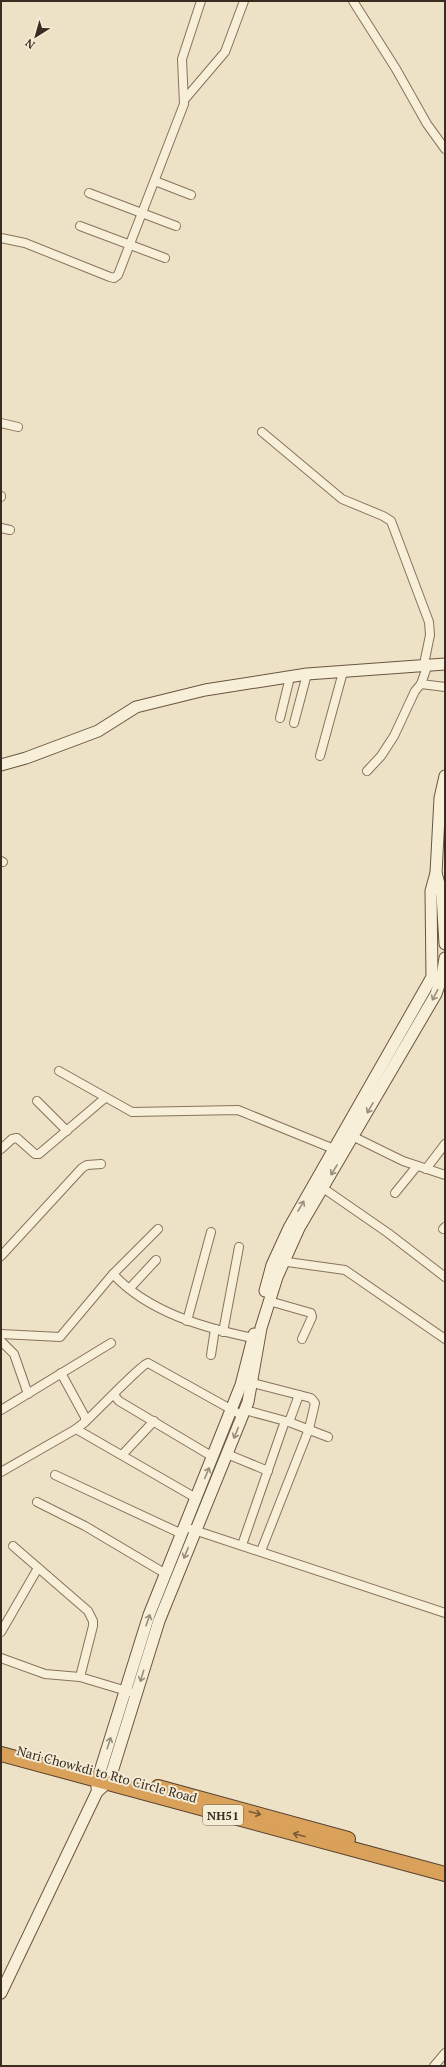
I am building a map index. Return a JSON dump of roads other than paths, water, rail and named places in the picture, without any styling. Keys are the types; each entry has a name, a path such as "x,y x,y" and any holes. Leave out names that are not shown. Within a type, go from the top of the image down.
{"highway":[{"name":"Nari Chowkdi to Rto Circle Road","path":"1,1746 102,1781 253,1812 445,1866"},
{"name":"NH51","path":"1,1754 445,1874"}],"street":[{"path":"185,99 182,64 183,54 201,1"},
{"path":"1,238 25,243 112,278 116,277 120,273 185,99 225,52 244,1"},
{"path":"353,1 396,70 427,124 445,149"},
{"path":"155,181 191,195"},
{"path":"89,193 176,226"},
{"path":"80,226 165,258"},
{"path":"1,423 18,427"},
{"path":"262,432 342,499 383,516 391,522 429,622 430,635 426,664 421,684 415,691 394,736 381,756 367,771"},
{"path":"1,528 10,530"},
{"path":"1,765 26,758 98,731 136,707 205,690 307,674 426,664 445,664"},
{"path":"320,756 343,672"},
{"path":"294,723 307,674"},
{"path":"280,718 290,677"},
{"path":"421,684 445,687"},
{"path":"131,1692 148,1620 166,1574 227,1454 244,1413 253,1383 256,1334 270,1301 279,1261 322,1188 433,973 431,891 436,873 440,798 445,776"},
{"path":"436,873 442,895 445,944"},
{"path":"433,953 445,954"},
{"path":"1,1993 102,1781 131,1692 159,1621 196,1498 243,1380 289,1228 334,1149 349,1134 436,994 440,985 445,958"},
{"path":"59,1071 126,1110 138,1113 238,1110 334,1149"},
{"path":"1,1149 12,1139 17,1138 35,1154 39,1154 105,1098"},
{"path":"37,1101 67,1131"},
{"path":"349,1134 403,1161 445,1175"},
{"path":"426,1168 445,1144"},
{"path":"1,1256 82,1168 86,1165 101,1164"},
{"path":"395,1193 417,1166"},
{"path":"322,1188 388,1233 445,1277"},
{"path":"1,1334 60,1337 113,1274 158,1228"},
{"path":"187,1320 211,1232"},
{"path":"211,1355 219,1331 239,1247"},
{"path":"130,1288 156,1260"},
{"path":"279,1261 345,1270 445,1339"},
{"path":"113,1274 160,1309 219,1331 256,1334"},
{"path":"270,1301 311,1313 312,1317 302,1340"},
{"path":"1,1341 14,1354 28,1394"},
{"path":"1,1410 111,1343"},
{"path":"1,1472 76,1430 114,1395 141,1366 148,1363 232,1409 287,1422 328,1437"},
{"path":"61,1374 85,1417 85,1422"},
{"path":"253,1383 311,1398 315,1402 309,1430 261,1551"},
{"path":"114,1395 119,1401 213,1457"},
{"path":"242,1545 268,1471 299,1395"},
{"path":"122,1455 154,1422"},
{"path":"76,1430 196,1498"},
{"path":"227,1454 268,1471"},
{"path":"55,1475 187,1531 261,1551 445,1613"},
{"path":"37,1502 85,1526 166,1574"},
{"path":"13,1546 88,1611 93,1620 80,1676"},
{"path":"1,1632 38,1568"},
{"path":"1,1658 45,1674 80,1676 131,1692"},
{"path":"434,2066 445,2053"}]}
